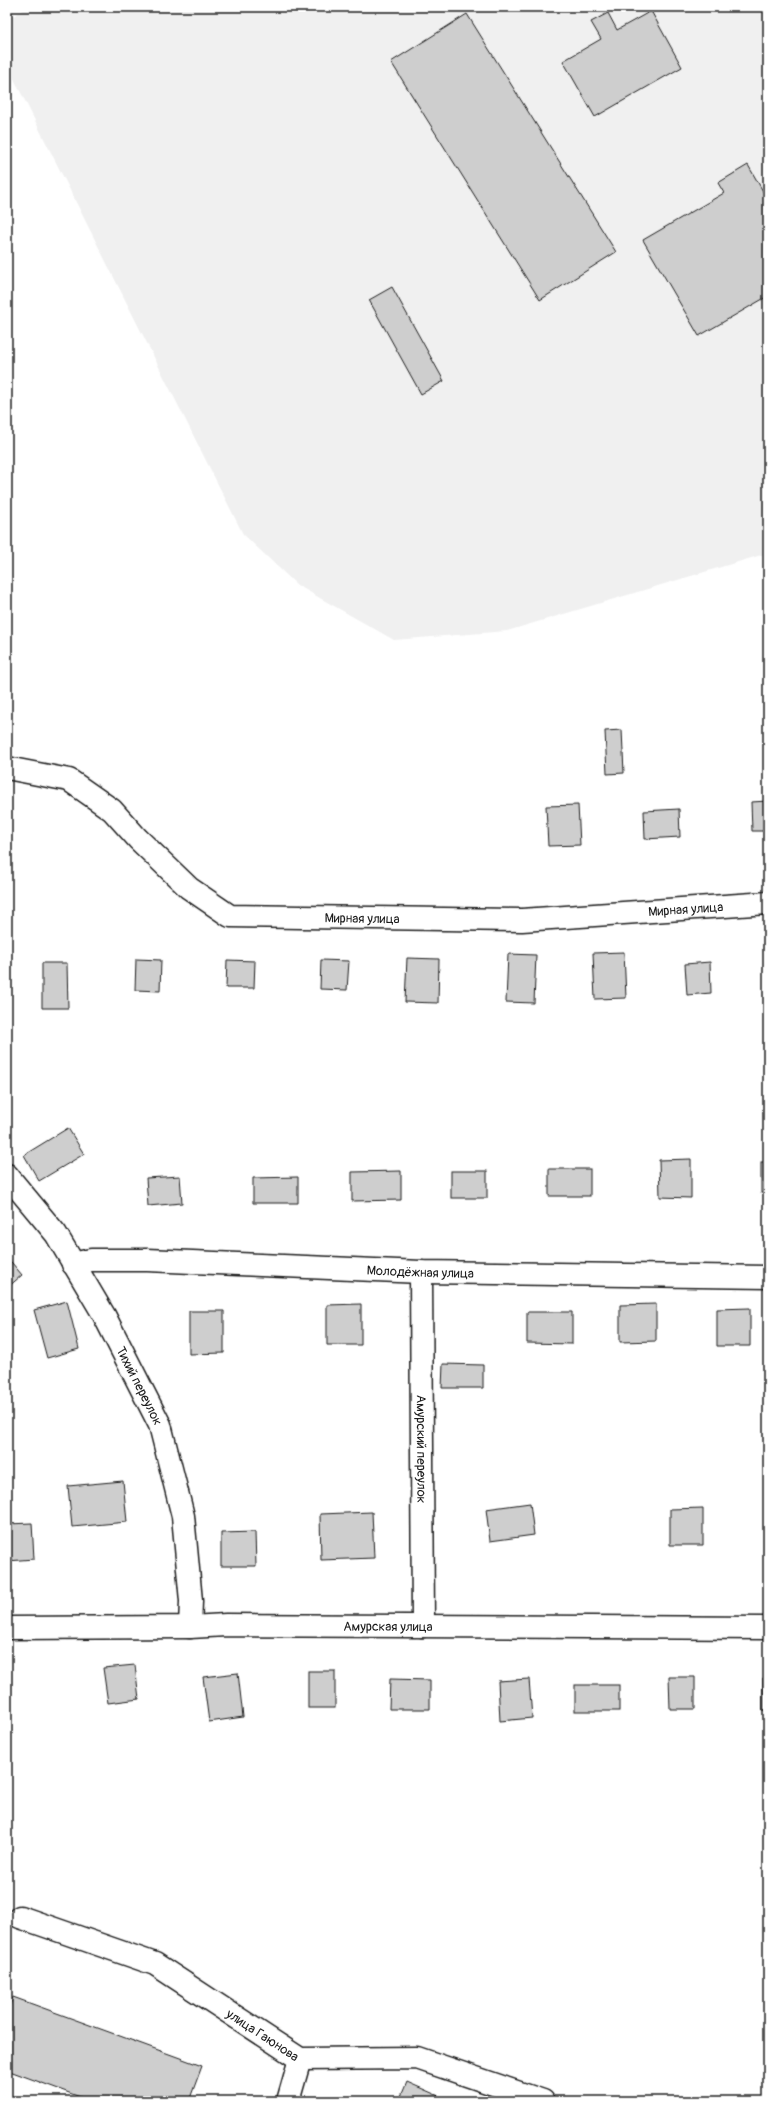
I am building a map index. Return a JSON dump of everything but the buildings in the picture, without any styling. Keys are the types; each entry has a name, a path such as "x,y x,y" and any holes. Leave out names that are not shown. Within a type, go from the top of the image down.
{"street":[{"name":"Мирная улица","path":"7,768 69,780 112,810 138,840 189,888 230,916 522,920 768,904"},
{"name":"Тихий переулок","path":"7,1175 56,1234 104,1314 160,1425 183,1516 191,1601 190,1627"},
{"name":"Молодёжная улица","path":"73,1264 91,1260 147,1260 421,1272 768,1277"},
{"name":"Амурский переулок","path":"421,1272 423,1626"},
{"name":"Амурская улица","path":"7,1628 190,1627 226,1625 768,1628"},
{"name":"улица Гаюнова","path":"20,1917 156,1964 300,2059 417,2058 543,2101"},
{"path":"288,2101 300,2059"}],"shaded area":[{"path":"28,7 768,7 768,553 507,631 394,640 297,585 243,534 7,65 7,20"}]}
